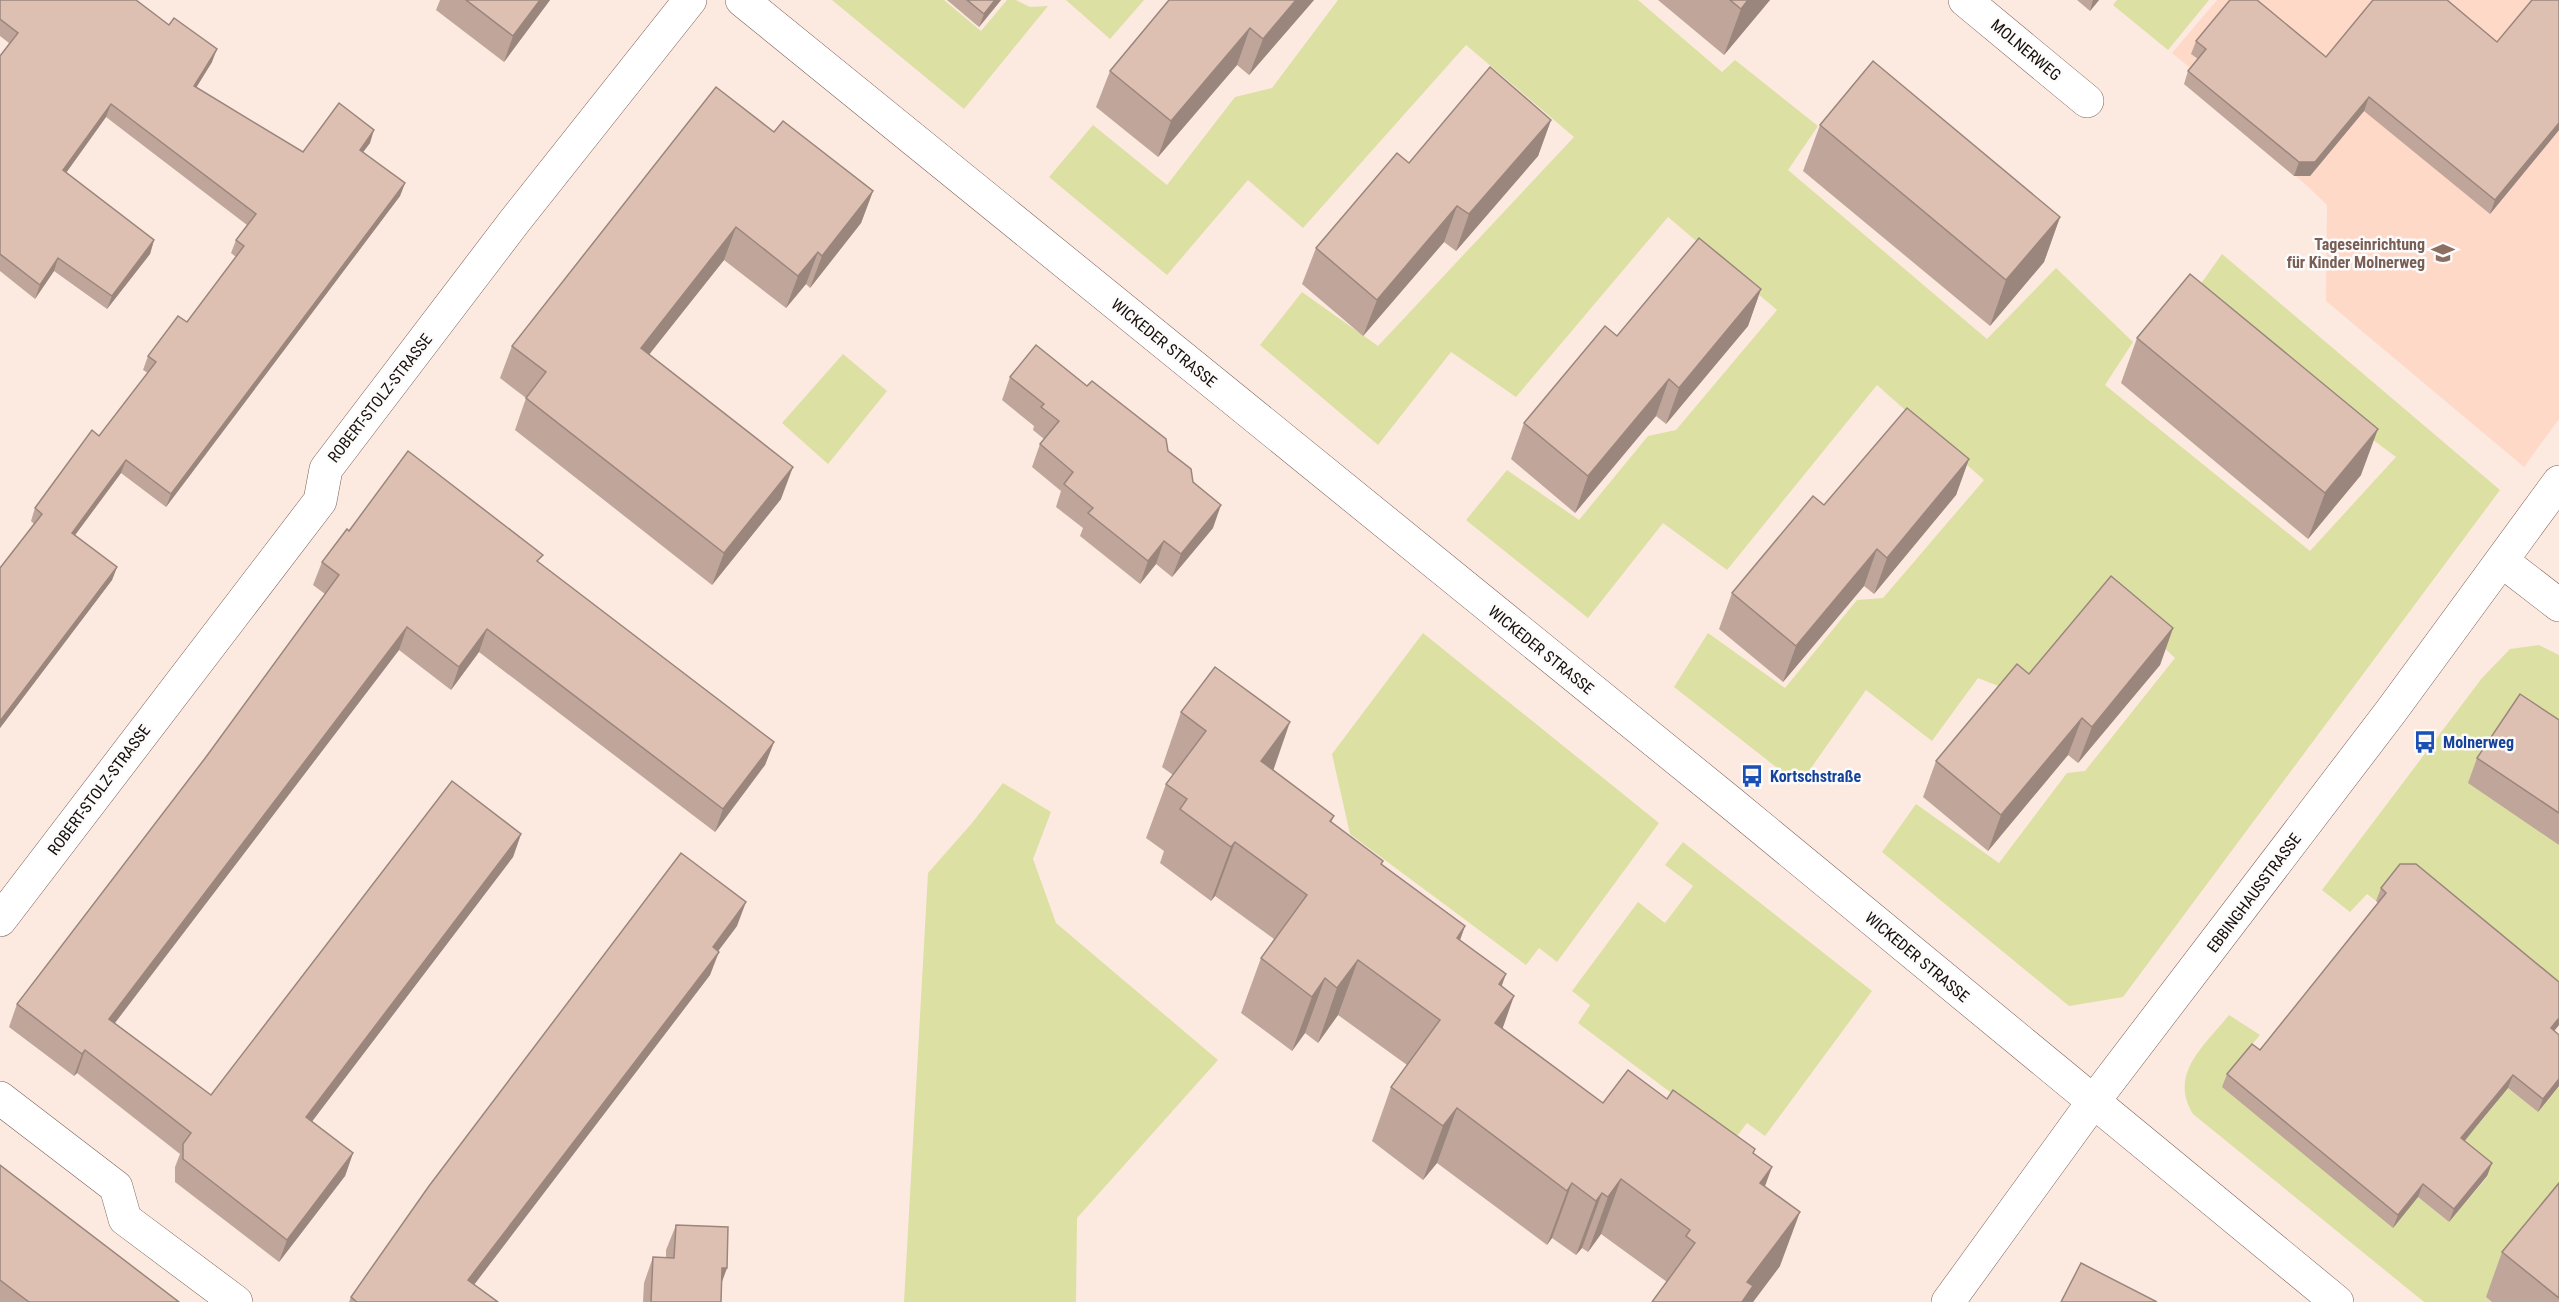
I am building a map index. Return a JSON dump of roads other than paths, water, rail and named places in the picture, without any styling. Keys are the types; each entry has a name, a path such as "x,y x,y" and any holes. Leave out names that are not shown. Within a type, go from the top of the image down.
{"street":[{"name":"ROBERT-STOLZ-STRASSE","path":"0,920 320,501 326,469 514,222 690,0"},
{"name":"WICKEDER STRASSE","path":"742,0 1730,802 2337,1302"},
{"name":"MOLNERWEG","path":"1965,0 2087,101"},
{"name":"EBBINGHAUSSTRASSE","path":"1948,1302 2093,1102 2282,858 2559,482"},
{"path":"2502,561 2559,605"},
{"path":"0,1098 116,1187 126,1219 236,1302"}],"place":[{"name":"Tageseinrichtung für Kinder Molnerweg","path":"2443,253"},
{"name":"Molnerweg","path":"2425,742"},
{"name":"Kortschstraße","path":"1752,776"}]}
